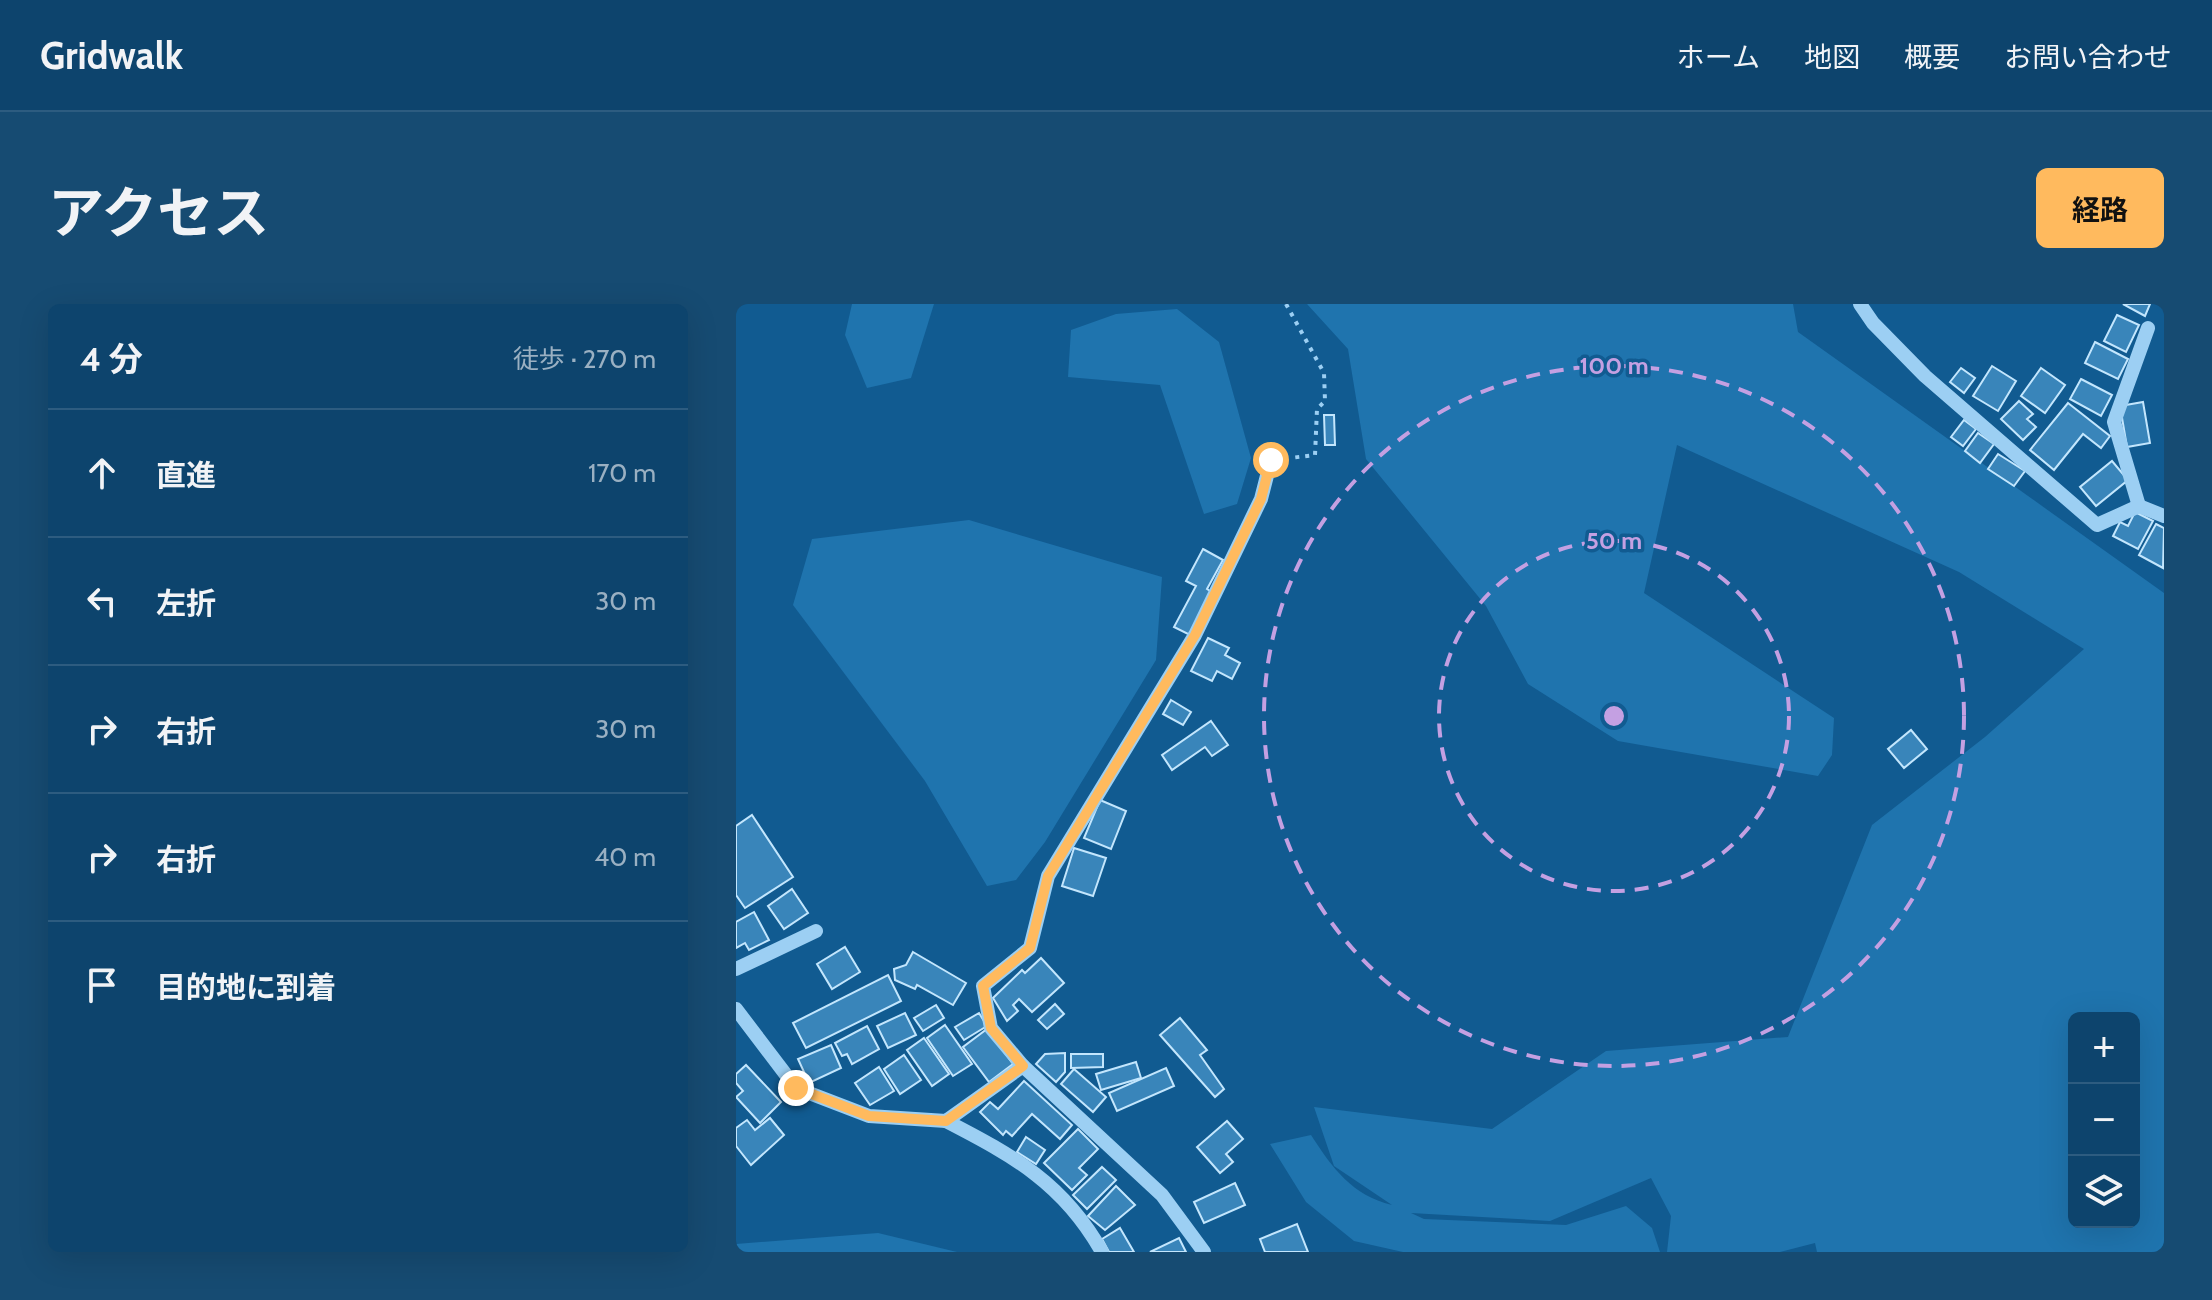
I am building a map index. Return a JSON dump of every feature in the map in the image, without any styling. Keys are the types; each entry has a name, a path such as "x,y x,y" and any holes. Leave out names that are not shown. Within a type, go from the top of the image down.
{"street":[{"path":"1860,304 1873,323 1925,376 2097,525 2139,506 2164,516"},
{"path":"2139,506 2114,422 2148,328"},
{"path":"1204,1252 1162,1195 1023,1066 991,1028 983,986 1030,948 1048,876 1195,635 1261,499 1271,460"},
{"path":"736,969 816,931"},
{"path":"736,1009 796,1088 869,1116 946,1121 1002,1150 1050,1183 1084,1220 1102,1252"},
{"path":"946,1121 1023,1066"}],"path":[{"path":"1271,460 1315,455 1317,409 1325,401 1324,373 1286,304"}],"shaded area":[{"path":"852,304 934,304 911,378 867,388 845,335"},
{"path":"1307,304 1793,304 1798,332 2164,593 2164,1252 1817,1252 1815,1243 1780,1252 1667,1252 1671,1216 1651,1178 1550,1221 1411,1213 1424,1219 1566,1225 1626,1206 1652,1228 1660,1252 1403,1252 1354,1241 1306,1202 1270,1144 1311,1135 1327,1159 1345,1179 1366,1195 1392,1205 1334,1166 1314,1107 1492,1129 1606,1051 1788,1037 1872,825 1985,737 2084,649 1959,572 1677,445 1644,593 1834,718 1832,755 1818,776 1618,741 1528,684 1486,606 1366,459 1348,349"},
{"path":"1177,309 1219,342 1251,458 1237,504 1204,514 1160,385 1068,377 1071,330 1116,314"},
{"path":"969,520 1162,577 1156,660 1045,842 1016,880 987,886 925,781 793,605 812,539"},
{"path":"878,1233 957,1252 736,1252 736,1244"}],"building":[{"path":"2123,304 2150,304 2145,316"},
{"path":"2117,315 2139,325 2126,352 2104,341"},
{"path":"2095,342 2128,359 2118,379 2085,363"},
{"path":"1992,366 2016,381 1998,411 1973,396"},
{"path":"1961,368 1975,378 1964,393 1950,382"},
{"path":"2041,368 2065,385 2045,413 2021,396"},
{"path":"2081,379 2112,395 2101,416 2070,399"},
{"path":"2019,401 2033,414 2027,419 2036,427 2023,440 2001,419"},
{"path":"2143,402 2150,443 2127,447 2120,406"},
{"path":"2068,403 2110,436 2101,448 2083,434 2054,470 2030,450"},
{"path":"1324,415 1334,415 1335,445 1325,445"},
{"path":"1964,420 1976,429 1963,446 1951,437"},
{"path":"1978,433 1994,444 1980,463 1965,451"},
{"path":"1998,454 2025,471 2014,486 1988,469"},
{"path":"2112,461 2128,480 2096,506 2080,487"},
{"path":"2135,512 2153,521 2138,549 2113,536 2120,522 2128,526"},
{"path":"2156,524 2164,528 2163,568 2139,555"},
{"path":"1203,549 1223,560 1207,589 1213,593 1190,635 1174,627 1196,586 1186,581"},
{"path":"1208,638 1229,648 1225,655 1240,663 1232,679 1217,671 1212,681 1191,671"},
{"path":"1171,700 1191,712 1183,725 1163,714"},
{"path":"1211,721 1228,745 1212,756 1205,747 1172,770 1162,755"},
{"path":"1911,730 1927,749 1904,768 1888,749"},
{"path":"1100,800 1126,811 1111,849 1084,838"},
{"path":"752,815 793,877 745,908 736,895 736,826"},
{"path":"1074,848 1106,858 1093,896 1062,886"},
{"path":"792,889 808,913 784,929 768,906"},
{"path":"754,912 769,940 749,950 745,943 736,948 736,922"},
{"path":"845,947 860,972 832,989 817,964"},
{"path":"913,952 966,983 953,1005 917,985 915,989 895,980 894,969 906,965"},
{"path":"1041,958 1064,983 1032,1012 1019,999 1013,1005 1018,1011 1007,1021 993,998 1022,970 1025,973"},
{"path":"888,975 901,1001 806,1048 793,1023"},
{"path":"1055,1004 1064,1014 1047,1029 1038,1020"},
{"path":"936,1005 944,1018 923,1031 914,1018"},
{"path":"905,1013 916,1035 888,1048 877,1026"},
{"path":"979,1013 987,1026 964,1040 955,1027"},
{"path":"1180,1018 1207,1050 1200,1055 1224,1089 1215,1097 1160,1035"},
{"path":"945,1025 972,1064 953,1076 927,1038"},
{"path":"867,1026 879,1049 852,1064 847,1054 842,1056 835,1043"},
{"path":"987,1029 1013,1064 989,1082 963,1047"},
{"path":"924,1038 949,1074 932,1086 907,1050"},
{"path":"831,1045 841,1068 809,1083 798,1059"},
{"path":"1065,1053 1065,1072 1056,1082 1036,1064 1045,1054"},
{"path":"1071,1054 1103,1054 1103,1067 1071,1068"},
{"path":"904,1055 921,1080 900,1094 884,1069"},
{"path":"1136,1062 1141,1078 1101,1090 1096,1074"},
{"path":"746,1065 781,1102 760,1123 736,1097 743,1091 736,1083 736,1074"},
{"path":"879,1067 894,1091 870,1105 855,1083"},
{"path":"1166,1068 1174,1086 1117,1111 1109,1093"},
{"path":"1074,1069 1106,1097 1093,1112 1061,1084"},
{"path":"1024,1081 1072,1125 1060,1139 1032,1114 1012,1136 1006,1131 1003,1135 980,1112 990,1102 998,1109"},
{"path":"770,1118 784,1135 751,1165 736,1146 736,1128 747,1120 755,1130"},
{"path":"1227,1121 1243,1139 1226,1154 1233,1162 1220,1173 1197,1147"},
{"path":"1078,1129 1098,1149 1079,1168 1087,1175 1072,1190 1044,1163"},
{"path":"1026,1137 1045,1150 1036,1164 1017,1152"},
{"path":"1102,1167 1116,1180 1087,1209 1073,1195"},
{"path":"1235,1183 1245,1205 1204,1223 1194,1202"},
{"path":"1116,1186 1135,1205 1105,1230 1088,1216"},
{"path":"1297,1224 1308,1252 1265,1252 1260,1239"},
{"path":"1120,1228 1134,1252 1109,1252 1102,1239"},
{"path":"1179,1238 1186,1252 1150,1252"}],"route":[{"path":"796,1088 869,1116 946,1121 1023,1066 991,1028 983,986 1030,948 1048,876 1195,635 1261,499 1271,460"}]}
